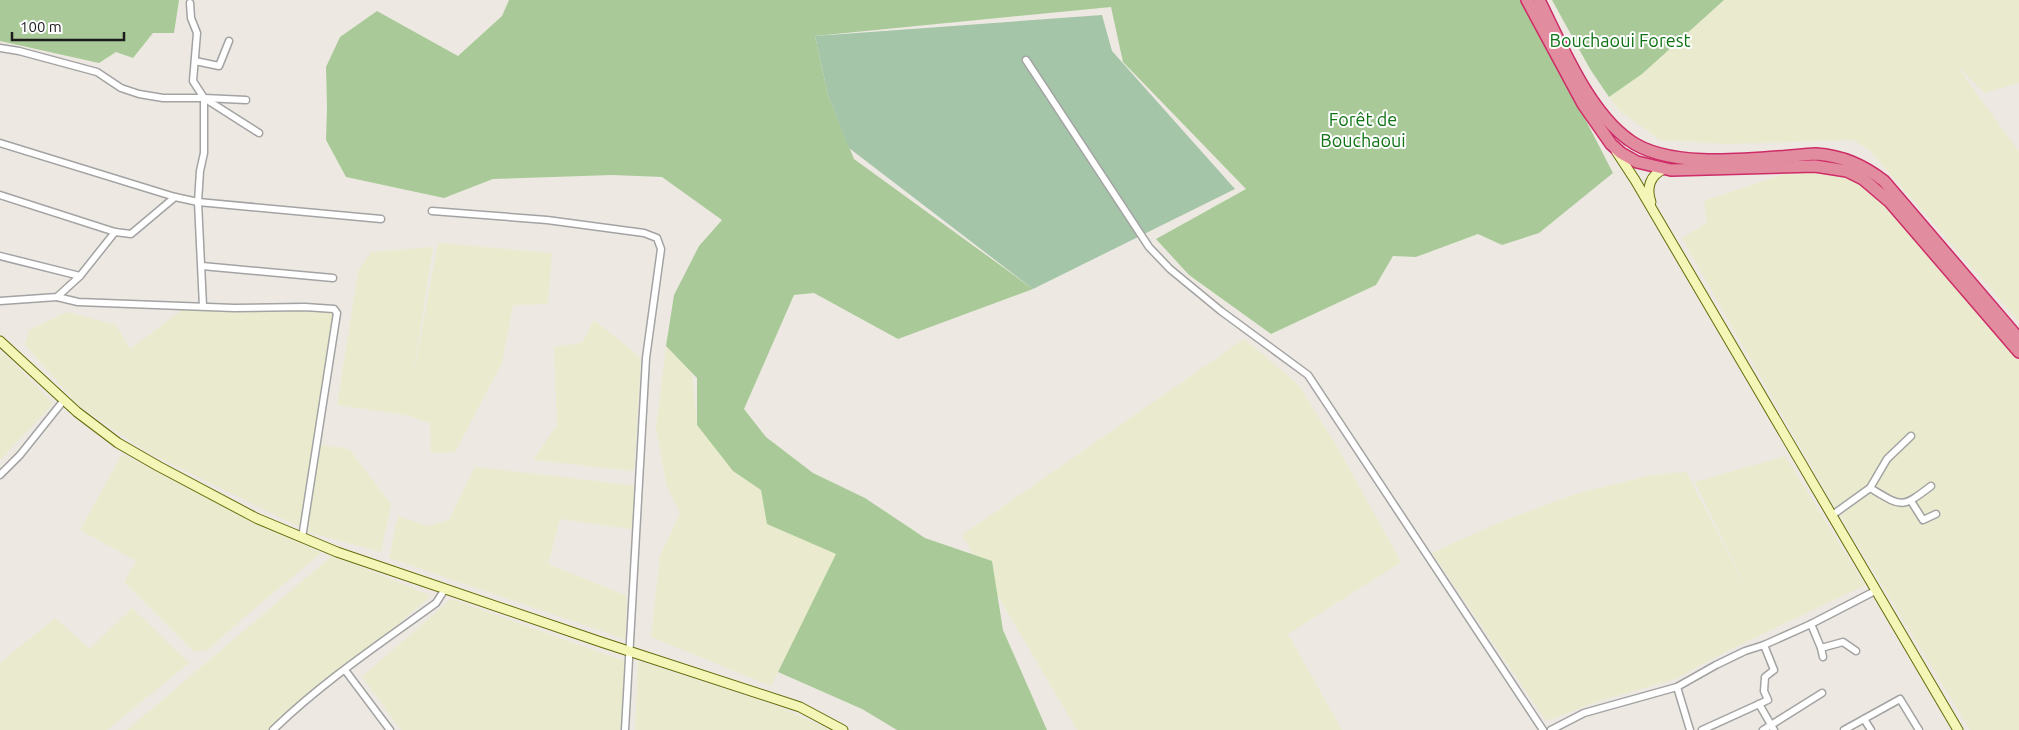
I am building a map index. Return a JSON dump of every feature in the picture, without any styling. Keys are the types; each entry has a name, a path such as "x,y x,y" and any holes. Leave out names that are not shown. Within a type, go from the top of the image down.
{"highway":[{"path":"1527,0 1582,104 1621,153 1637,162 1664,169 1698,170 1815,166 1846,171 1863,179 1890,202 2019,352"},
{"path":"1539,0 1598,108 1611,124 1630,141 1650,151 1684,158 1719,160 1816,154 1829,155 1856,163 1884,181 2019,339"}],"main road":[{"path":"1612,144 1958,730"},
{"path":"1656,216 1649,196 1649,188 1654,175 1664,169"},
{"path":"0,341 64,400 118,443 256,518 337,552 630,652 800,707 843,730"}],"street":[{"path":"190,3 191,18 197,33 193,81 204,98 259,133"},
{"path":"195,62 218,66 229,41"},
{"path":"0,48 19,51 96,72 121,88 139,94 163,98 246,100"},
{"path":"1026,60 1149,247 1170,269 1221,311 1308,375 1543,730"},
{"path":"203,306 198,202 200,171 204,153 204,98"},
{"path":"0,142 175,197 198,202 381,219"},
{"path":"0,195 116,232 131,234 175,197"},
{"path":"432,212 547,220 644,234 657,238 661,249 646,358 625,730"},
{"path":"57,297 80,276 116,232"},
{"path":"0,256 80,276"},
{"path":"202,266 334,278"},
{"path":"0,301 57,297 78,302 234,308 305,307 334,309 337,313 302,538"},
{"path":"0,475 20,455 64,400"},
{"path":"1831,516 1870,488 1887,459 1911,436"},
{"path":"1870,488 1898,504 1911,501 1931,486"},
{"path":"1911,501 1923,520 1936,514"},
{"path":"273,730 287,716 345,670 436,603 445,589"},
{"path":"1551,730 1584,713 1677,687 1716,665 1811,624 1875,591"},
{"path":"1811,624 1823,657"},
{"path":"1821,648 1843,642 1856,651"},
{"path":"1702,730 1768,700 1764,691 1765,677 1774,670 1764,644"},
{"path":"345,670 390,730"},
{"path":"1677,687 1690,730"},
{"path":"1762,730 1772,727 1822,693"},
{"path":"1844,730 1900,698 1919,730"},
{"path":"1759,704 1772,727"},
{"path":"1864,718 1871,730"}],"green space":[{"path":"0,0 179,0 174,33 153,33 133,58 116,52 99,63 0,41"},
{"name":"Forêt de Bouchaoui","path":"509,0 1524,0 1613,173 1539,233 1502,245 1478,234 1416,257 1393,256 1376,285 1271,334 1189,275 1156,239 1246,189 1123,62 1111,7 815,36 828,95 854,159 1033,289 898,339 814,293 794,295 744,409 766,437 813,473 865,498 925,538 992,561 1003,630 1047,730 897,730 862,709 778,672 836,554 767,524 761,490 733,471 697,425 697,378 666,346 674,295 699,246 722,220 662,177 612,175 493,179 444,198 346,177 326,140 326,67 340,37 377,11 458,56 502,16"},
{"name":"Bouchaoui Forest","path":"1552,0 1724,0 1642,74 1609,97 1590,69"},
{"path":"1724,0 2019,0 2019,83 1985,93 1956,65 2019,152 2019,322 1870,151 1853,140 1728,144 1660,140 1620,111 1609,97 1642,74"},
{"path":"1102,15 1112,51 1235,189 1033,289 849,148 828,95 815,36"},
{"path":"1816,171 1848,177 1870,188 2019,360 2019,730 1970,730 1831,501 1682,238 1707,223 1704,201 1790,172"},
{"path":"438,243 552,253 548,304 513,305 502,363 455,452 431,453 430,423 406,415 337,405 358,272 371,252 433,247 412,383"},
{"path":"325,307 338,316 317,444 349,449 391,504 381,552 308,532 316,452 300,527 147,452 79,406 25,345 29,330 67,312 116,325 130,349 185,308"},
{"path":"594,320 641,358 634,471 533,460 557,425 554,347 582,343"},
{"path":"1244,339 1298,384 1339,450 1401,562 1288,634 1342,730 1077,730 962,535"},
{"path":"666,346 692,373 697,425 761,490 768,524 837,554 771,686 651,637 660,556 680,513 667,487 656,428"},
{"path":"0,352 10,359 53,404 0,460"},
{"path":"122,454 321,553 208,650 194,652 124,582 136,561 80,530"},
{"path":"1785,456 1865,585 1725,652 1675,679 1599,701 1546,721 1432,553 1500,522 1575,494 1652,475 1686,472 1751,597 1695,482"},
{"path":"475,467 639,486 631,529 560,519 548,564 627,596 625,639 389,558 398,516 427,526 449,520"},
{"path":"333,555 431,596 273,730 127,730"},
{"path":"451,599 627,662 620,730 401,730 362,677"},
{"path":"132,608 189,663 107,730 0,730 0,663 55,618 90,649"},
{"path":"638,661 775,705 830,730 635,730"}]}
